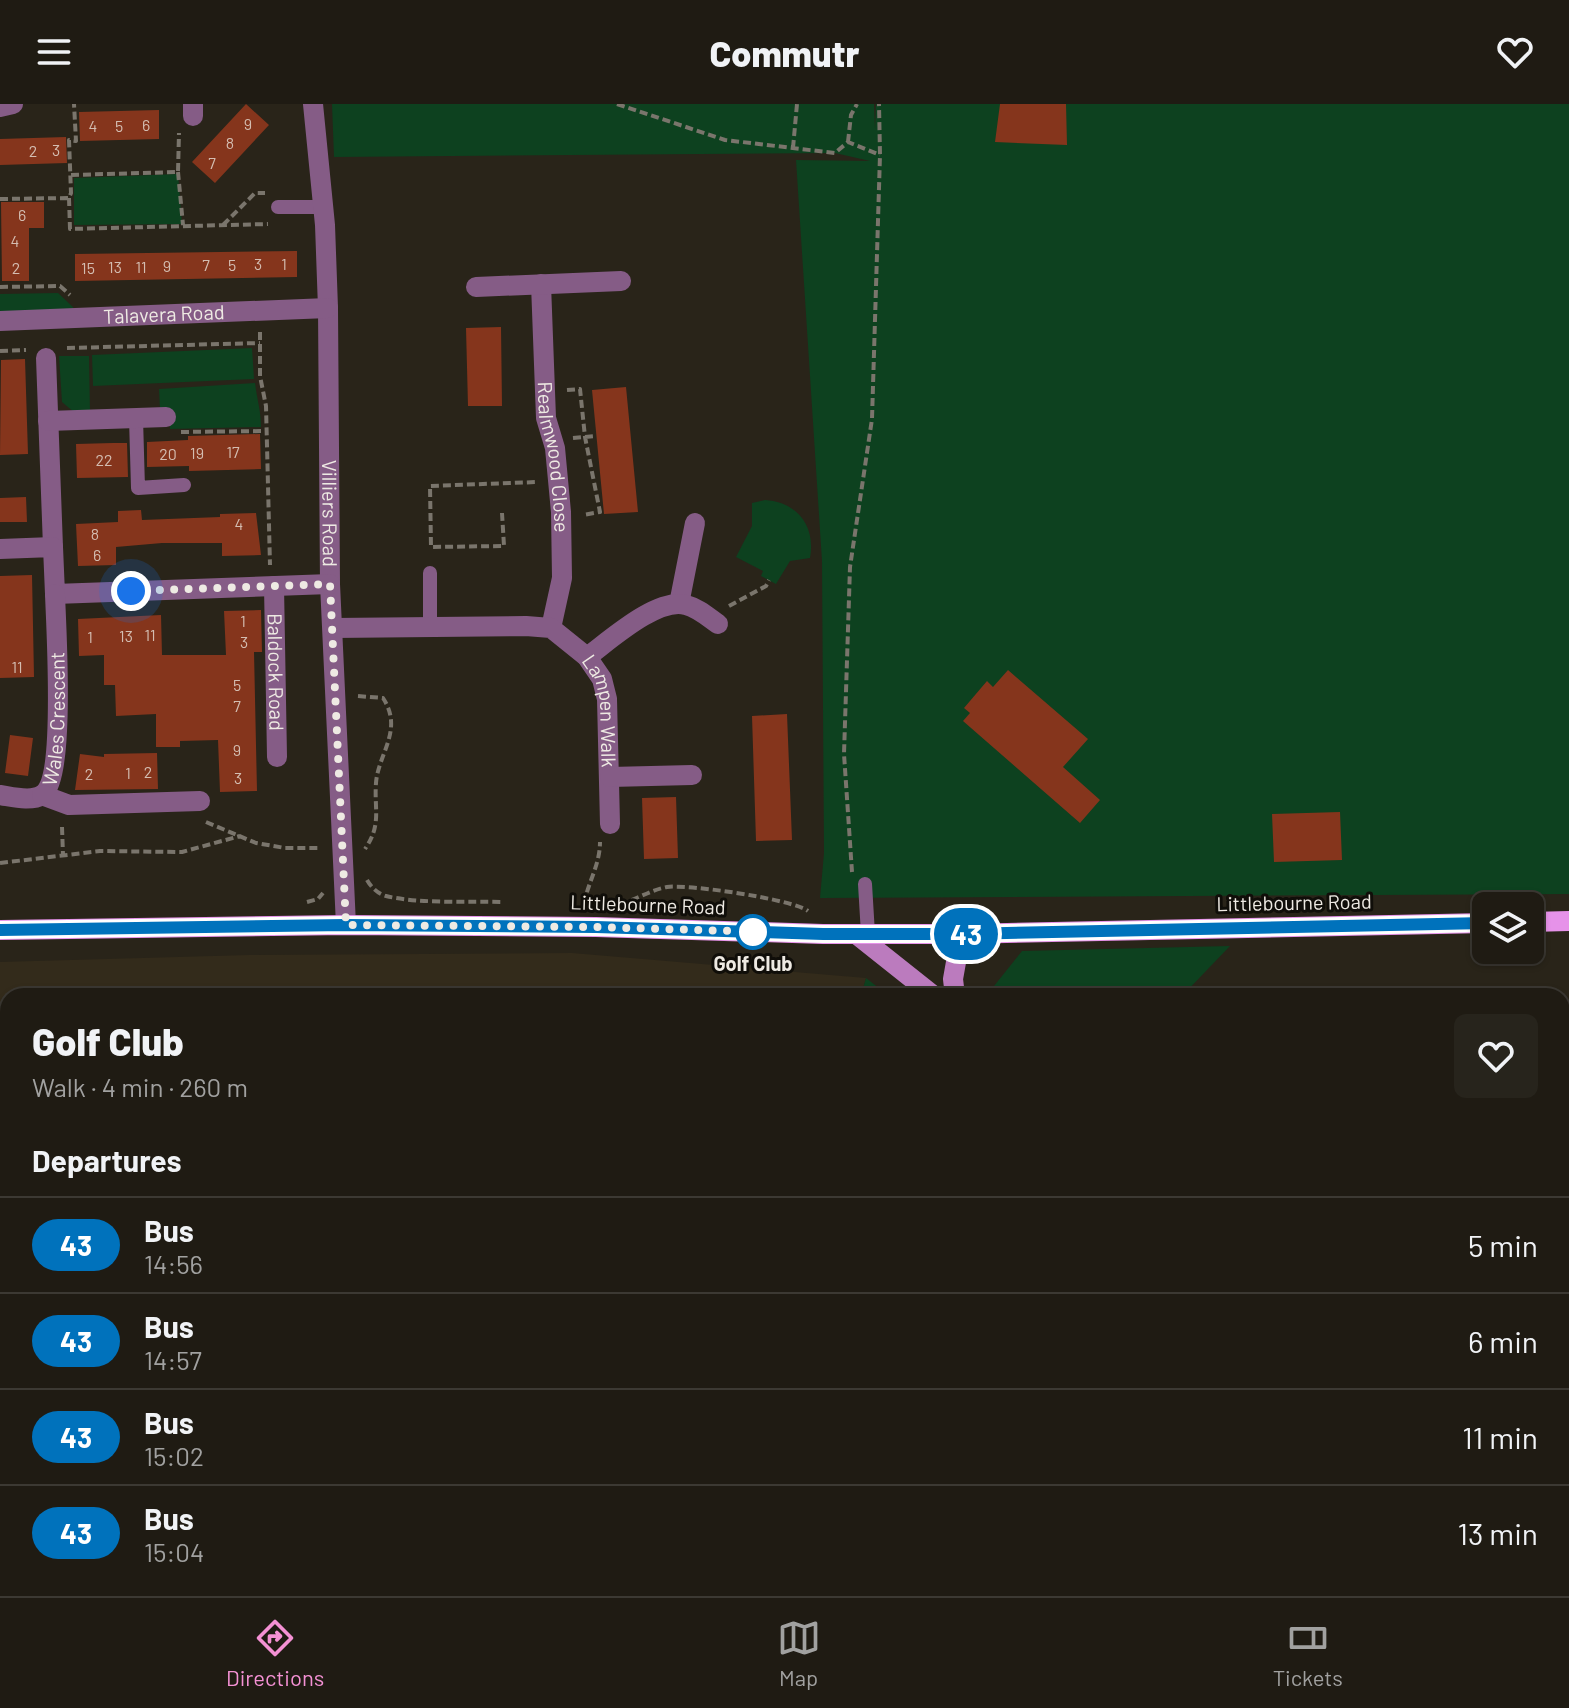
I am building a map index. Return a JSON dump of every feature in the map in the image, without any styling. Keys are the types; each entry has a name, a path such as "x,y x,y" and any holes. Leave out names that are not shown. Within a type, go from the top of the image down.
{"main road":[{"path":"1544,922 1569,921"},
{"name":"Littlebourne Road","path":"0,930 346,925 961,934 1472,923"}],"street":[{"path":"0,107 13,104"},
{"name":"Villiers Road","path":"313,104 323,207 328,308 330,584 336,696 352,853 346,925"},
{"path":"476,287 621,281"},
{"name":"Realmwood Close","path":"541,284 546,418 560,480 562,578 551,628"},
{"name":"Talavera Road","path":"0,321 328,308"},
{"path":"46,352 55,594"},
{"path":"48,421 164,417"},
{"path":"695,523 679,604 698,610 716,623"},
{"path":"0,549 53,547"},
{"name":"Baldock Road","path":"55,594 330,584"},
{"name":"Baldock Road","path":"274,586 277,757"},
{"name":"Wales Crescent","path":"0,795 26,799 42,795 52,783 58,701 55,594"},
{"name":"Lampen Walk","path":"610,824 607,699 602,679 587,657 645,615 679,604"},
{"path":"333,628 551,628 587,657"},
{"name":"Lampen Walk","path":"610,777 692,775"},
{"path":"42,795 69,805 202,811"},
{"path":"862,934 925,988"},
{"path":"954,988 961,934"}],"lane":[{"path":"278,207 323,207"},
{"path":"136,418 138,488 184,485"},
{"path":"430,573 430,627"},
{"path":"862,934 865,884"}],"path":[{"path":"74,104 76,141 69,140 70,229 268,224 278,207 275,193 255,193 223,225"},
{"path":"617,104 725,140 835,153 848,142 851,115 857,104"},
{"path":"793,148 797,104"},
{"path":"852,874 844,754 850,567 872,419 879,104"},
{"path":"183,226 178,172 179,134 193,110"},
{"path":"848,142 880,155"},
{"path":"71,175 178,172"},
{"path":"0,199 69,198"},
{"path":"260,309 260,376 266,431 270,565"},
{"path":"0,351 46,352 260,343"},
{"path":"545,391 580,389 585,437 600,512 561,519"},
{"path":"164,417 162,432 266,431"},
{"path":"502,513 504,546 431,547 430,486 560,480"},
{"path":"716,623 735,601 760,590 769,580"},
{"path":"202,811 240,836 256,843 285,848 352,853 373,837 378,813 375,780 389,743 387,705 383,698 336,696"},
{"path":"62,824 63,855"},
{"path":"596,904 584,904 587,889 599,864 599,832 610,824"},
{"path":"0,863 118,850 182,852 240,836"},
{"path":"364,871 368,885 382,895 509,902"},
{"path":"610,904 623,904 666,887 687,886 802,906 810,912 823,934"},
{"path":"294,903 318,899 327,888"}],"shaded area":[{"path":"572,953 866,978 863,988 0,988 0,962 249,955"}],"green space":[{"path":"332,104 874,104 875,129 876,104 1569,104 1569,894 1472,892 1472,895 820,898 824,853 822,561 796,160 870,161 835,153 334,157"},
{"path":"178,174 182,224 74,225 74,178"},
{"path":"58,293 73,307 73,311 0,314 0,294"},
{"path":"252,348 254,379 93,386 92,355"},
{"path":"59,356 89,356 90,414 75,413 62,402"},
{"path":"255,383 261,427 170,429 169,411 160,409 159,389"},
{"path":"765,500 786,505 795,511 807,526 810,536 810,558 790,561 776,584 761,576 763,571 736,557 752,526 752,503"},
{"path":"1230,946 1190,988 992,988 1022,951"},
{"path":"866,978 879,988 863,988"}],"building":[{"path":"246,104 269,125 215,183 192,162"},
{"path":"1000,104 1066,104 1067,145 995,142"},
{"path":"159,110 159,139 80,141 79,112"},
{"path":"66,137 67,163 0,165 0,139"},
{"path":"1,202 44,202 44,228 29,228 29,281 2,281"},
{"path":"297,251 297,277 75,281 75,254"},
{"path":"501,327 502,406 468,406 466,328"},
{"path":"25,359 28,454 0,455 1,360"},
{"path":"626,387 638,512 604,514 592,390"},
{"path":"260,434 261,469 189,471 189,466 147,467 147,442 188,440 188,436"},
{"path":"127,443 128,477 77,478 76,444"},
{"path":"26,497 27,522 0,522 0,498"},
{"path":"141,510 142,520 256,513 261,555 222,556 222,543 162,543 116,547 116,565 78,566 76,524 118,522 118,511"},
{"path":"32,575 34,677 0,678 0,576"},
{"path":"261,610 262,652 254,652 257,791 220,792 218,740 180,741 180,747 156,747 156,714 116,716 115,685 104,685 104,655 79,656 78,619 161,615 162,655 226,655 224,611"},
{"path":"1008,670 1088,739 1063,767 1100,800 1080,823 963,721 970,713 964,708 987,681 993,687"},
{"path":"787,714 792,840 756,841 752,716"},
{"path":"10,735 33,738 28,776 5,773"},
{"path":"157,753 158,789 75,790 80,754 104,757 104,754"},
{"path":"676,797 678,858 644,859 642,798"},
{"path":"1340,812 1342,860 1274,862 1272,814"}],"bus line":[{"name":"43","path":"0,930 346,925 961,934 1472,923"}],"place":[{"name":"Golf Club","path":"753,932"}],"route":[{"path":"131,591 330,584 346,925 766,932 753,932"}]}
